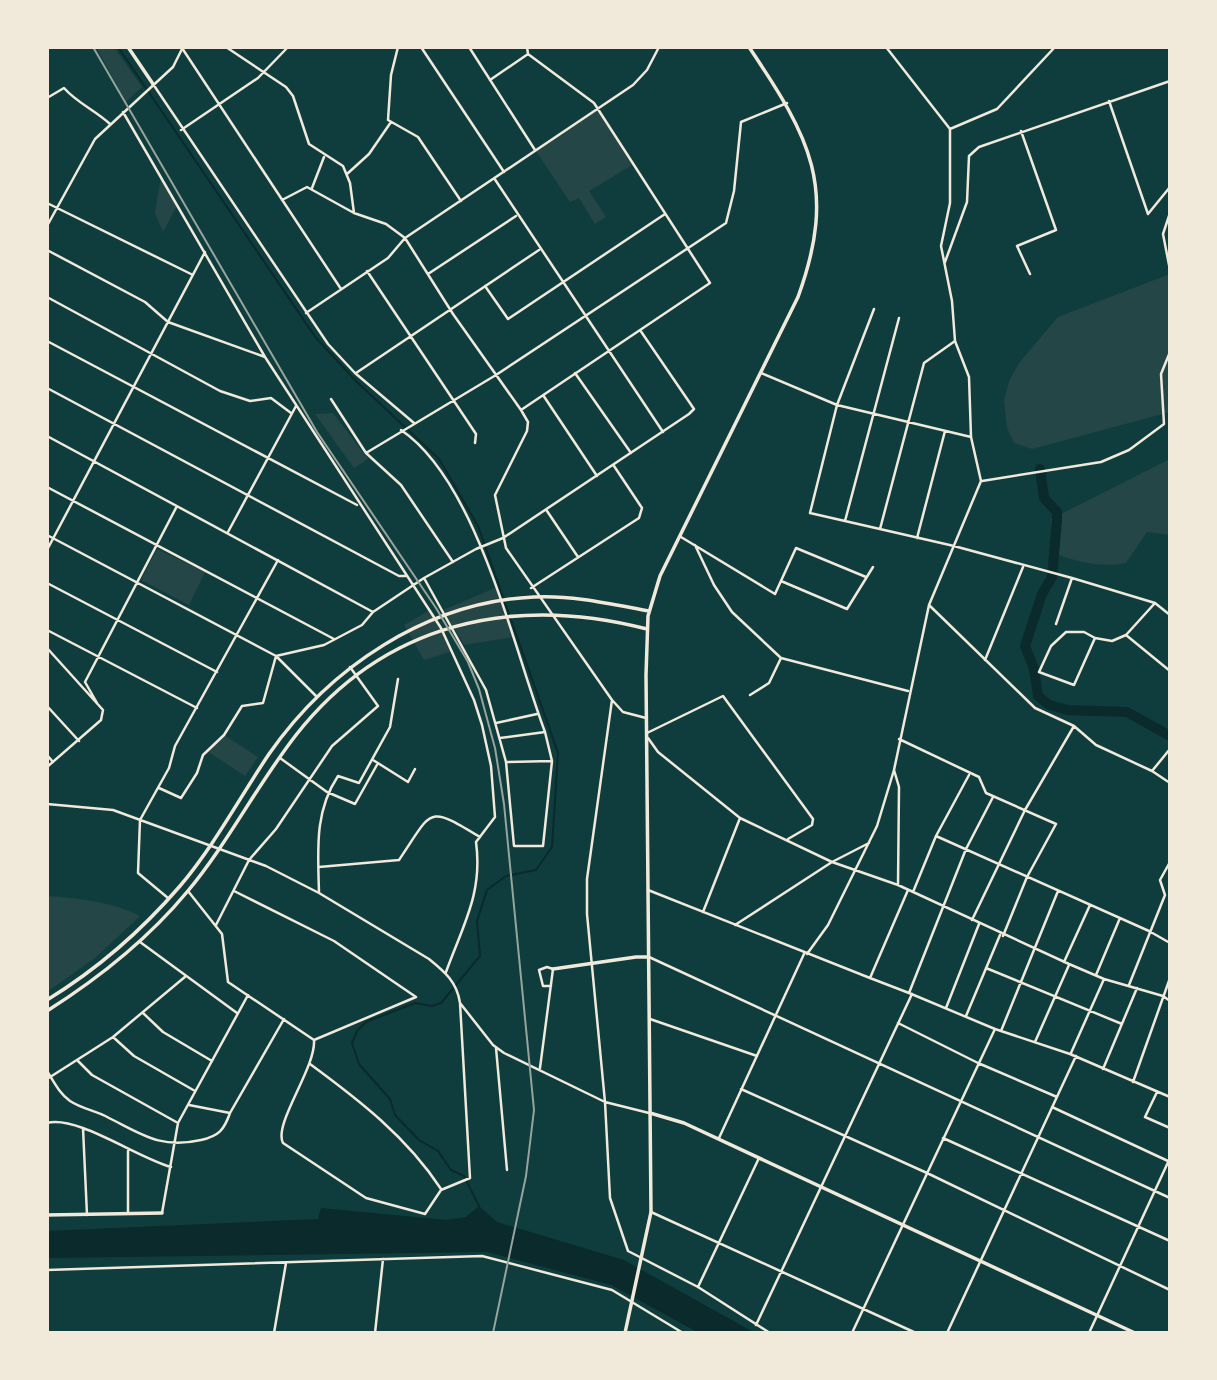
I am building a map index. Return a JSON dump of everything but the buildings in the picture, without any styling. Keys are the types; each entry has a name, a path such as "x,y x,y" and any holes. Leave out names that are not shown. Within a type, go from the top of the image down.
{"main road":[{"path":"128,47 152,86"},
{"path":"625,1333 650,1212 645,734 649,611 660,576 798,297 810,264 816,229 813,163 787,103 749,47"},
{"path":"47,1000 108,955 168,898 208,845 270,752 316,696 350,667 400,636 458,612 503,601 552,597 649,611"},
{"path":"47,1011 85,986 140,942 188,891 302,729 355,674 403,645 434,632 486,620 530,615 572,616 647,629"},
{"path":"553,969 649,957"},
{"path":"650,1113 684,1123 1135,1333"},
{"path":"47,1215 162,1213"}],"street":[{"path":"226,47 244,62 276,78 293,96 309,144 324,157 343,166 354,213"},
{"path":"181,130 264,71 288,47"},
{"path":"398,47 391,75 388,120 418,137 461,201"},
{"path":"421,47 504,172"},
{"path":"469,47 536,151"},
{"path":"521,410 710,282 594,103 528,54 527,47"},
{"path":"306,313 388,258 405,238 641,78 659,47"},
{"path":"719,1139 775,1015 806,954 828,925 877,826 894,769 908,691 929,605 981,481 971,437 969,377 956,341 941,246 950,203 950,129 886,47"},
{"path":"950,129 998,109 1055,47"},
{"path":"47,226 89,148 110,124 173,67 182,48"},
{"path":"182,48 341,289"},
{"path":"490,80 528,54"},
{"path":"944,264 967,202 969,156 979,147 1170,81"},
{"path":"152,86 306,313 355,373 412,424"},
{"path":"47,98 64,88 75,101 94,110 110,124"},
{"path":"1109,101 1148,214 1170,187"},
{"path":"366,453 496,375 726,223 734,191 741,122 787,103"},
{"path":"123,112 265,358 453,651 482,725 491,766 495,817 476,842 479,867 475,897 446,973"},
{"path":"347,174 369,154 391,122"},
{"path":"1021,131 1056,230 1017,246 1030,274"},
{"path":"312,188 324,157"},
{"path":"494,178 539,250 663,432"},
{"path":"282,200 302,187 312,188 354,213 386,224 405,238 527,422 527,431 495,495 506,548 531,588 612,700 623,712 646,718"},
{"path":"47,203 193,275"},
{"path":"485,286 508,319 665,214"},
{"path":"1170,214 1163,234 1170,270"},
{"path":"428,274 517,215"},
{"path":"47,250 145,302 168,322 265,358"},
{"path":"355,373 539,250"},
{"path":"47,550 205,252"},
{"path":"367,271 476,434 475,443"},
{"path":"47,297 220,391 250,401 271,398 291,413"},
{"path":"874,309 837,405 810,513 954,545 1023,567 1072,578 1154,603 1170,615"},
{"path":"845,521 899,317"},
{"path":"276,656 324,645 362,625 373,611 424,578 482,546 503,538 694,409 640,330"},
{"path":"47,341 360,507"},
{"path":"880,529 924,363 956,341"},
{"path":"981,481 1101,462 1129,450 1164,424 1161,374 1170,352"},
{"path":"575,373 631,453"},
{"path":"760,373 837,405 971,437"},
{"path":"47,388 399,576 406,576"},
{"path":"543,395 597,476"},
{"path":"331,399 366,453 401,485 453,562"},
{"path":"228,533 296,406"},
{"path":"402,430 446,476 482,546 545,732 552,761 543,846 514,846 506,762 486,690 472,660 424,578"},
{"path":"917,538 945,431"},
{"path":"47,436 373,611"},
{"path":"531,588 639,518 642,509 614,465"},
{"path":"47,486 334,639"},
{"path":"97,703 85,682 177,505"},
{"path":"547,510 578,557"},
{"path":"47,535 276,656 316,696"},
{"path":"681,537 775,594 796,548 866,577"},
{"path":"695,545 714,585 732,612 781,658 908,691"},
{"path":"168,898 138,873 140,820 169,768 175,746 278,560"},
{"path":"781,581 847,609 873,567"},
{"path":"985,660 1023,567"},
{"path":"1056,624 1072,578"},
{"path":"47,583 217,672"},
{"path":"1095,638 1074,685 1039,672 1051,646 1066,632 1084,632 1095,638 1112,641 1126,635 1154,603"},
{"path":"929,605 1035,708 1073,726 1096,745 1152,771 1170,783"},
{"path":"47,630 197,708"},
{"path":"1126,635 1170,671"},
{"path":"47,648 103,709 101,720 47,768"},
{"path":"159,788 181,798 197,773 203,755 224,735 242,706 263,703 276,656"},
{"path":"750,695 769,683 781,658"},
{"path":"216,925 249,860 276,829 332,746 378,706 350,667"},
{"path":"319,893 318,823 327,792 338,776 359,783 390,727 398,679"},
{"path":"788,839 813,825 814,819 723,696 645,734 658,752 740,818 855,872 898,885 1034,950 1104,979 1137,987 1170,1001"},
{"path":"612,700 587,879 587,914 605,1102 609,1180 615,1217 628,1251 698,1287 770,1333"},
{"path":"47,706 79,741"},
{"path":"496,723 538,713"},
{"path":"972,920 1025,810 1073,726"},
{"path":"500,738 545,732"},
{"path":"899,739 979,777 986,793 1056,824 1027,877 966,1017"},
{"path":"1152,771 1170,749"},
{"path":"47,755 53,762"},
{"path":"280,758 327,792 355,804 378,763"},
{"path":"373,760 408,782 415,769"},
{"path":"506,762 552,761"},
{"path":"894,769 899,787 898,885"},
{"path":"913,892 936,836 970,774"},
{"path":"756,1325 911,994 967,849 993,796"},
{"path":"47,804 113,810 286,875 429,959 446,973 458,988 460,1003 470,1178 441,1190 425,1214 366,1198 283,1143 280,1136 310,1063 314,1040"},
{"path":"318,867 399,860 423,825 435,815 443,814 480,837"},
{"path":"703,912 740,818"},
{"path":"936,836 1149,931 1170,943"},
{"path":"736,925 832,862 869,842"},
{"path":"1129,985 1165,895 1160,880 1170,862"},
{"path":"648,890 995,1029 1076,1056 1170,1097"},
{"path":"870,978 908,890"},
{"path":"188,891 222,934 228,982 314,1040"},
{"path":"234,891 334,941 416,997 314,1040"},
{"path":"1001,1031 1058,891"},
{"path":"1064,962 1090,905"},
{"path":"1096,975 1120,918"},
{"path":"946,1009 979,924"},
{"path":"140,942 237,1013"},
{"path":"649,957 1170,1198"},
{"path":"1035,1042 1069,964"},
{"path":"540,1068 551,986 553,969 547,967 540,970 540,982 544,986 551,986"},
{"path":"986,968 1090,1008 1122,1024"},
{"path":"49,1078 113,1037 186,976"},
{"path":"1133,1082 1158,1020 1170,978"},
{"path":"1070,1054 1104,979"},
{"path":"1103,1069 1137,987"},
{"path":"162,1213 178,1123 248,995"},
{"path":"460,1003 496,1048 605,1102 650,1113"},
{"path":"143,1013 163,1032 212,1060"},
{"path":"47,1071 59,1091 71,1101 137,1134 175,1145 214,1137 224,1130 230,1113 284,1019"},
{"path":"650,1019 757,1056"},
{"path":"898,1023 978,1063 1057,1097"},
{"path":"852,1333 995,1029"},
{"path":"113,1037 134,1056 195,1091"},
{"path":"496,1048 507,1171"},
{"path":"947,1333 1076,1056"},
{"path":"78,1061 92,1075 178,1123"},
{"path":"310,1063 392,1130 428,1170 441,1190"},
{"path":"741,1089 927,1173 1170,1290"},
{"path":"1157,1092 1145,1117 1170,1128"},
{"path":"187,1104 230,1113"},
{"path":"1052,1107 1169,1160 1089,1333"},
{"path":"47,1123 61,1120 128,1151 171,1167"},
{"path":"83,1128 87,1215"},
{"path":"943,1138 1170,1241"},
{"path":"128,1151 128,1213"},
{"path":"698,1287 759,1158"},
{"path":"650,1212 719,1241 916,1333"},
{"path":"47,1269 482,1256 612,1290 683,1333"},
{"path":"375,1333 383,1259"},
{"path":"274,1333 286,1263"}],"shaded area":[{"path":"96,47 114,47 142,87 126,102"},
{"path":"597,109 632,165 589,191 606,217 595,224 579,198 570,202 536,151"},
{"path":"161,177 177,206 163,232 155,213"},
{"path":"1170,274 1170,412 1032,449 1014,443 1007,428 1004,401 1009,381 1019,363 1058,317"},
{"path":"333,413 368,459 354,468 315,414"},
{"path":"1170,459 1170,535 1147,532 1126,563 1089,563 1054,553 1051,519"},
{"path":"157,549 205,572 189,605 141,580"},
{"path":"495,588 513,637 464,645 443,610"},
{"path":"430,610 453,651 424,660 404,625"},
{"path":"224,735 258,757 245,776 207,751"},
{"path":"47,896 107,904 140,916 95,958 47,992"},
{"path":"479,1206 497,1222 624,1260 755,1333 699,1333 611,1285 487,1252 47,1258 47,1231 318,1219 321,1208 447,1220 466,1217"}],"waterway":[{"path":"118,47 316,338 357,382 439,459 478,526 558,753 552,847 536,870 506,876 487,890 477,921 480,956 441,1003 432,1006 415,1003 366,1022 357,1031 352,1043 359,1064 390,1099 395,1115 419,1140 438,1151 451,1170 464,1176 479,1206"},
{"path":"1040,469 1044,498 1057,512 1057,520 1052,577 1042,594 1025,646 1034,669 1038,696 1049,705 1068,710 1127,712 1170,736"}],"railway":[{"path":"93,47 317,432 436,608 468,662 479,689 495,748 504,804 534,1110 526,1176 493,1333"}]}
